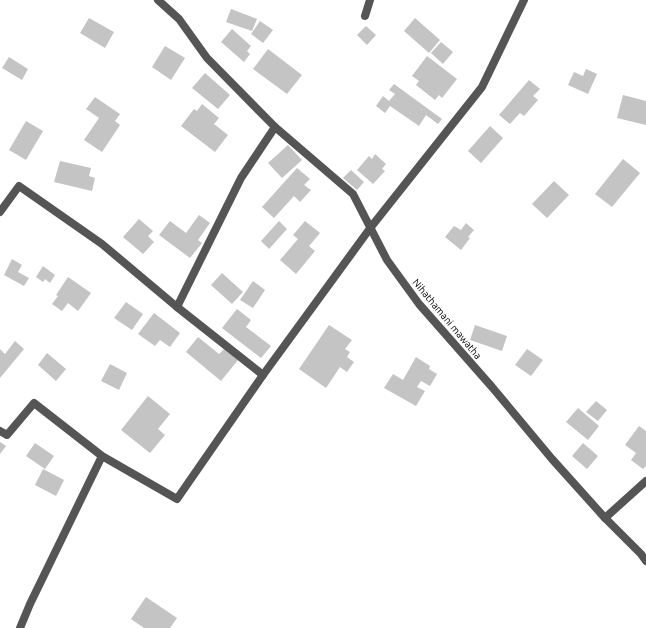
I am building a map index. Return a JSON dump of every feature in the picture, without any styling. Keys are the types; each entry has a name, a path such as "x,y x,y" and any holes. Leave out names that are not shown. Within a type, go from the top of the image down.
{"street":[{"name":"Nihathamani mawatha","path":"158,0 179,19 207,58 275,127 353,194 388,260 419,304 492,387 552,459 646,561"},
{"path":"365,16 370,0"},
{"path":"0,431 7,435 34,403 102,456 177,499 263,375 371,227 482,87 524,0"},
{"path":"177,307 241,178 275,127"},
{"path":"0,212 19,186 102,244 177,307 263,375"},
{"path":"20,628 30,604 102,456"},
{"path":"605,518 646,480"}],"building":[{"path":"231,9 257,19 252,31 226,22"},
{"path":"89,18 114,32 105,48 80,33"},
{"path":"415,18 440,40 429,53 404,31"},
{"path":"260,21 273,30 263,43 251,34"},
{"path":"366,26 376,35 367,45 357,35"},
{"path":"232,29 251,46 247,51 250,54 244,62 221,42"},
{"path":"441,42 453,52 443,64 431,53"},
{"path":"165,46 185,58 171,80 152,67"},
{"path":"268,49 302,75 287,94 253,69"},
{"path":"427,56 457,79 442,98 439,95 435,100 416,85 419,81 412,76"},
{"path":"9,57 28,69 22,80 2,68"},
{"path":"586,69 597,74 588,94 568,85 574,72 583,76"},
{"path":"205,73 230,95 218,109 192,88"},
{"path":"529,80 540,89 533,96 538,100 524,116 520,113 510,124 499,115"},
{"path":"394,84 442,119 438,124 426,115 419,126 390,106 385,113 376,106 383,96 389,101 395,94 389,90"},
{"path":"623,95 646,101 646,125 617,118"},
{"path":"95,97 120,114 115,121 120,125 102,152 84,140 99,118 86,109"},
{"path":"202,104 219,118 214,124 228,135 215,152 181,126 194,109 197,111"},
{"path":"26,121 43,131 26,160 9,150"},
{"path":"490,126 503,138 481,163 468,151"},
{"path":"288,145 302,160 282,178 268,163"},
{"path":"375,154 386,164 382,169 385,171 373,184 357,170 369,156 372,159"},
{"path":"623,159 640,173 612,207 595,194"},
{"path":"60,161 91,168 89,176 95,178 92,191 54,182"},
{"path":"297,168 310,179 304,185 311,190 300,202 294,196 274,218 262,207"},
{"path":"351,170 364,182 357,190 343,178"},
{"path":"554,181 569,195 547,218 532,204"},
{"path":"199,215 210,223 198,240 202,243 190,258 159,235 170,221 186,233"},
{"path":"139,219 153,231 148,236 154,242 143,254 123,237"},
{"path":"279,221 287,229 269,249 261,241"},
{"path":"305,221 320,233 309,246 315,251 296,274 280,260 298,239 293,235"},
{"path":"466,223 474,230 468,237 470,238 461,250 445,237 454,226 461,230"},
{"path":"12,259 22,265 18,272 29,278 24,286 4,275"},
{"path":"43,266 55,275 50,283 45,279 43,282 36,277"},
{"path":"222,273 243,292 232,304 211,285"},
{"path":"68,277 91,293 78,311 68,303 62,311 52,304"},
{"path":"253,281 265,290 253,308 240,300"},
{"path":"126,302 143,314 132,330 114,318"},
{"path":"237,309 251,320 246,327 271,346 261,358 222,328"},
{"path":"154,313 180,333 170,347 160,340 155,346 138,334"},
{"path":"329,325 352,340 345,349 350,352 347,357 354,362 347,372 340,367 326,388 299,369"},
{"path":"475,325 507,336 502,351 470,340"},
{"path":"198,337 219,354 224,349 238,360 221,381 186,352"},
{"path":"15,341 24,349 0,378 0,349 5,354"},
{"path":"527,349 543,360 531,376 515,365"},
{"path":"47,353 66,369 56,381 38,365"},
{"path":"416,357 430,366 429,369 437,374 430,386 421,381 417,387 425,391 416,406 384,388 393,374 403,380"},
{"path":"110,364 127,373 119,390 101,381"},
{"path":"148,396 170,414 158,429 165,435 150,453 121,430"},
{"path":"596,401 607,410 598,421 586,412"},
{"path":"578,408 599,426 588,440 566,422"},
{"path":"639,426 646,431 646,466 643,469 631,460 636,453 625,445"},
{"path":"0,442 6,446 0,454"},
{"path":"35,443 54,456 45,469 26,456"},
{"path":"583,443 598,456 587,469 572,456"},
{"path":"43,469 64,480 56,496 35,485"},
{"path":"146,597 177,618 170,628 144,628 131,619"}]}
